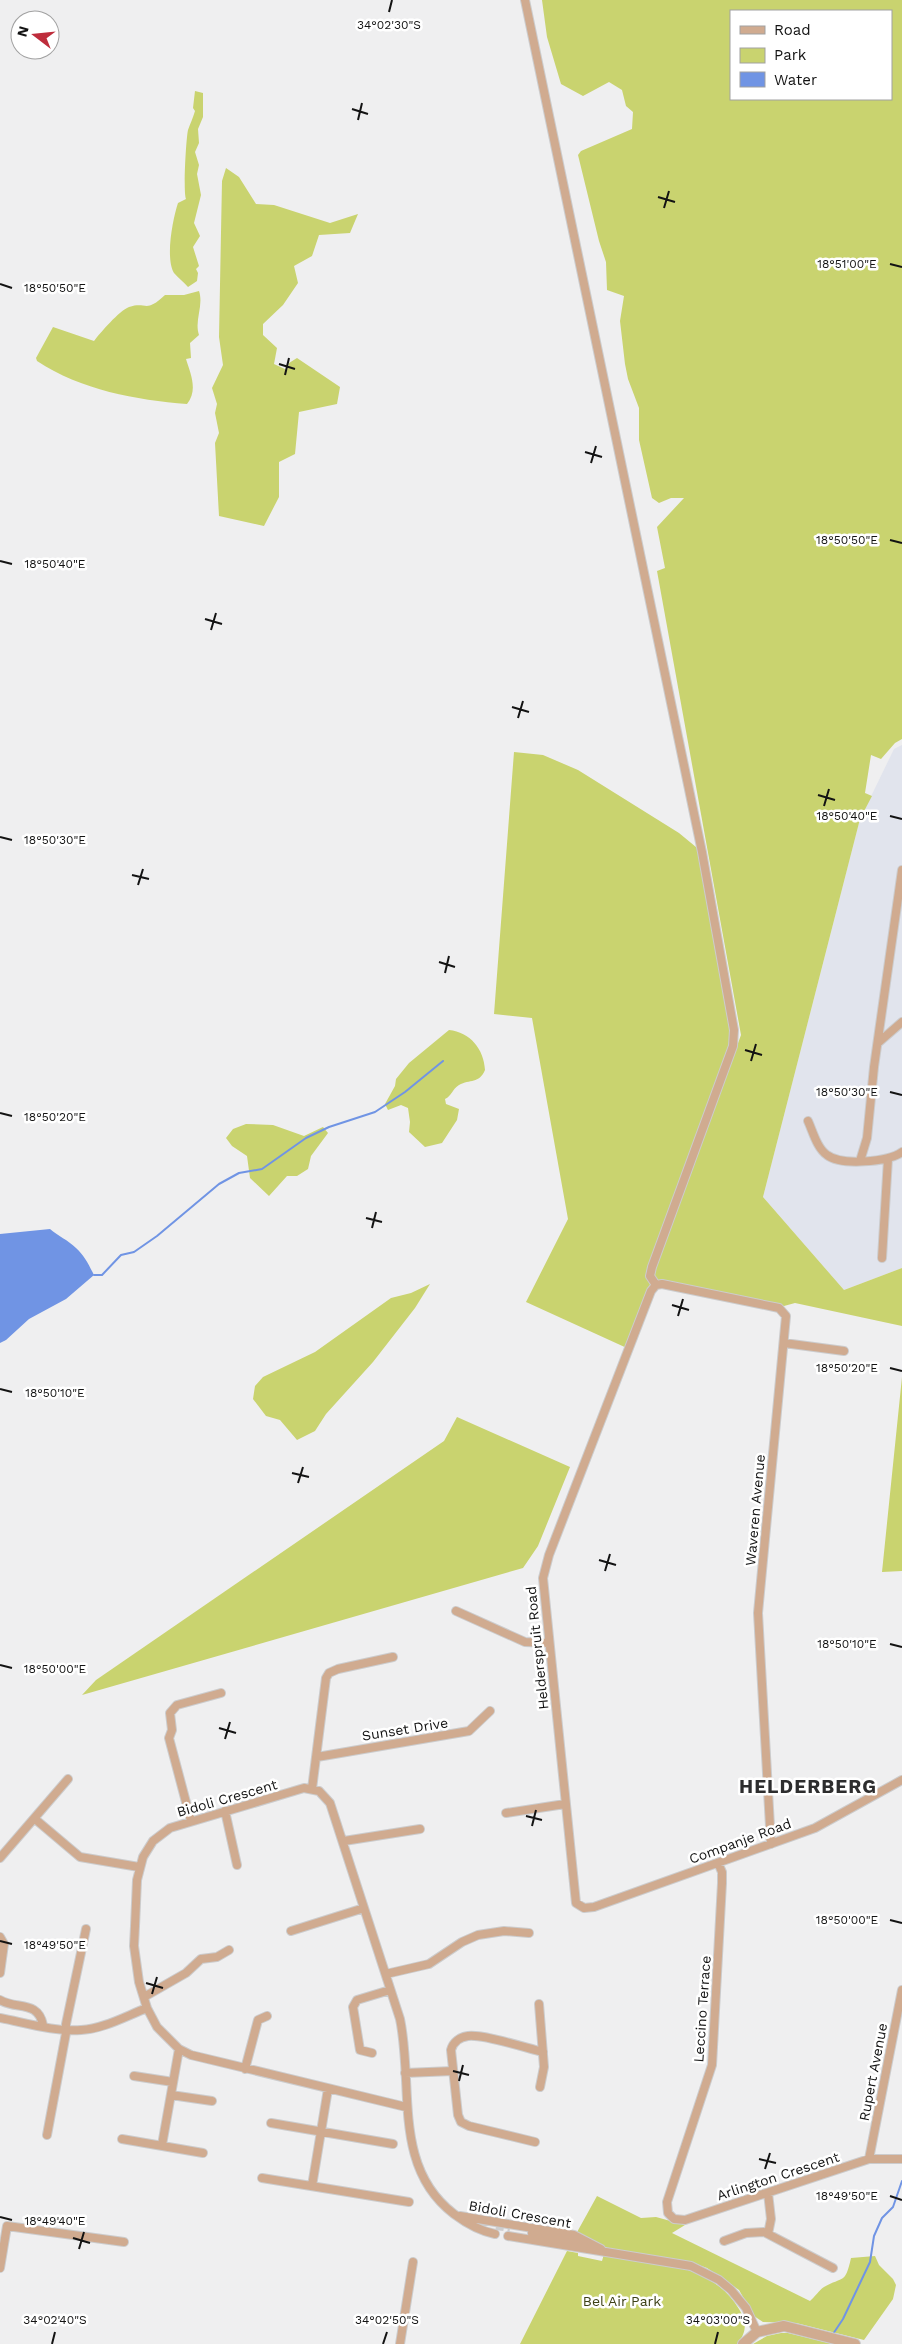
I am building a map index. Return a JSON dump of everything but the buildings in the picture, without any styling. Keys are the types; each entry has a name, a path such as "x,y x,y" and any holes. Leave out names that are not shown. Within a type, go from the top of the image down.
{"street":[{"path":"525,0 702,852 734,1030 733,1046 652,1267 650,1276 656,1285"},
{"path":"860,1161 866,1138 874,1067 902,870"},
{"path":"879,1042 902,1022"},
{"path":"808,1121 826,1155 833,1158 860,1161 888,1159 902,1152"},
{"path":"882,1258 888,1159"},
{"name":"Waveren Avenue","path":"656,1285 662,1284 779,1308 786,1316 758,1613 771,1844"},
{"name":"Helderspruit Road","path":"580,1906 574,1898 543,1578 545,1568 651,1290 656,1285"},
{"path":"784,1343 844,1351"},
{"path":"456,1611 525,1642 549,1643"},
{"path":"312,1789 326,1678 329,1673 338,1669 394,1657"},
{"path":"191,1821 168,1738 172,1730 170,1713 174,1706 221,1693"},
{"name":"Sunset Drive","path":"317,1757 469,1731 490,1710"},
{"path":"0,1858 68,1779"},
{"name":"Companje Road","path":"580,1906 594,1908 815,1828 902,1780"},
{"name":"Bidoli Crescent","path":"406,2107 191,2055 179,2049 157,2027 147,2008 139,1982 134,1946 139,1867 147,1848 161,1834 191,1821 304,1788 312,1789 327,1798 344,1841 402,2029 406,2107 411,2144 418,2165 434,2195 456,2215 472,2226 495,2230 456,2215"},
{"path":"506,1813 565,1804"},
{"path":"225,1811 237,1864"},
{"path":"34,1820 80,1857 139,1867"},
{"path":"344,1841 420,1829"},
{"name":"Leccino Terrace","path":"667,2211 667,2202 712,2065 722,1883 722,1872 718,1863"},
{"path":"291,1931 364,1908"},
{"path":"48,2135 86,1929"},
{"path":"386,1974 429,1964 462,1942 478,1934 504,1930 530,1934"},
{"path":"0,1937 4,1950 0,1973"},
{"path":"144,1997 186,1973 201,1959 217,1957 229,1950"},
{"path":"372,2053 360,2050 353,2007 357,2000 390,1990"},
{"name":"Rupert Avenue","path":"869,2159 902,1990"},
{"path":"0,2000 33,2008 39,2014 43,2025"},
{"path":"538,2004 544,2067 540,2087"},
{"path":"0,2018 66,2030 96,2027 147,2008"},
{"path":"245,2069 258,2020 267,2016"},
{"path":"535,2142 469,2126 462,2122 458,2115 452,2046 461,2038 468,2036 543,2052"},
{"path":"162,2145 179,2049"},
{"path":"405,2073 453,2071"},
{"path":"134,2076 173,2082"},
{"path":"312,2186 328,2089"},
{"path":"171,2095 212,2101"},
{"path":"271,2122 393,2144"},
{"path":"122,2139 203,2153"},
{"name":"Arlington Crescent","path":"667,2211 672,2218 682,2220 869,2159 902,2159"},
{"path":"262,2178 410,2202"},
{"path":"768,2193 771,2219 768,2234"},
{"name":"Bidoli Crescent","path":"456,2215 574,2235 586,2245"},
{"path":"0,2268 7,2226 124,2242"},
{"path":"724,2241 754,2231 768,2234 783,2244 833,2268"},
{"name":"Bidoli Crescent","path":"586,2245 541,2242 509,2232 586,2245 607,2252 678,2263 702,2270 718,2280 739,2299 757,2332"},
{"path":"400,2344 413,2262"},
{"path":"743,2344 757,2332 784,2326 855,2344"}],"shaded area":[{"path":"902,745 902,1268 844,1290 763,1197 860,819 894,749"}],"green space":[{"path":"542,0 902,0 902,739 895,743 881,759 871,755 865,793 872,796 860,819 763,1197 844,1290 902,1268 902,1326 795,1303 784,1306 656,1280 653,1274 741,1035 657,571 665,568 657,527 684,498 671,498 659,503 652,498 639,440 639,408 628,379 625,364 620,321 624,296 607,290 606,262 578,155 581,151 632,129 633,112 626,106 622,90 609,82 583,96 561,84 547,37"},
{"path":"195,91 203,93 203,117 198,129 199,143 195,152 199,165 197,174 201,195 194,223 200,236 193,247 199,266 196,269 198,273 197,281 188,287 174,273 171,266 170,248 172,228 178,203 186,199 186,144 188,130 195,111 193,108"},
{"path":"226,168 239,177 256,204 274,205 330,223 358,214 350,233 319,235 312,256 294,266 298,283 283,305 263,324 263,335 277,348 274,364 287,370 289,363 297,358 340,387 337,404 299,412 295,454 279,462 279,497 264,526 219,516 215,443 219,433 215,413 217,404 212,388 223,365 219,337 222,181"},
{"path":"199,291 199,335 190,343 191,358 186,359 193,388 187,404 148,400 109,392 72,379 37,361 36,358 53,327 94,341 115,317 129,307 150,306 165,295 184,295"},
{"path":"514,752 543,755 578,770 679,833 702,852 735,1036 652,1267 656,1285 629,1349 526,1302 568,1219 532,1018 494,1014"},
{"path":"449,1030 463,1034 474,1043 482,1055 485,1070 480,1077 463,1083 445,1099 446,1104 459,1109 457,1120 442,1143 425,1147 409,1132 408,1108 401,1105 388,1110 385,1104 395,1086 396,1079 409,1063"},
{"path":"246,1124 273,1125 304,1136 323,1127 328,1133 311,1156 308,1169 297,1176 287,1176 269,1196 250,1178 247,1156 232,1146 226,1138 233,1129"},
{"path":"430,1284 415,1308 373,1362 326,1414 315,1431 297,1440 280,1420 266,1416 253,1399 255,1386 263,1377 315,1352 391,1298 411,1293"},
{"path":"902,1377 902,1571 882,1572"},
{"path":"457,1417 570,1467 538,1546 523,1568 82,1695 96,1680 444,1441"},
{"name":"Bel Air Park","path":"597,2196 641,2218 656,2217 685,2225 672,2233 810,2301 822,2288 845,2276 851,2258 875,2256 879,2265 893,2279 896,2285 893,2299 864,2340 796,2323 763,2322 754,2316 739,2290 707,2268 690,2262 606,2248 576,2234"},
{"name":"Bel Air Park","path":"567,2251 578,2253 578,2256 602,2261 604,2254 660,2263 697,2273 713,2282 727,2294 739,2309 745,2323 743,2335 737,2344 520,2344"},
{"path":"781,2333 833,2344 753,2344 767,2336"}],"water":[{"path":"50,1229 79,1251 94,1275 66,1299 29,1319 6,1340 0,1343 0,1234"}],"waterway":[{"path":"94,1275 102,1275 121,1255 134,1252 157,1236 219,1184 239,1173 262,1169 306,1138 329,1127 375,1112 405,1092 443,1061"},
{"path":"833,2334 843,2319 870,2262 874,2236 882,2218 893,2207 902,2181"}],"tunnel":[{"path":"496,2226 510,2228"}],"district":[{"name":"HELDERBERG","path":"808,1786"}]}
